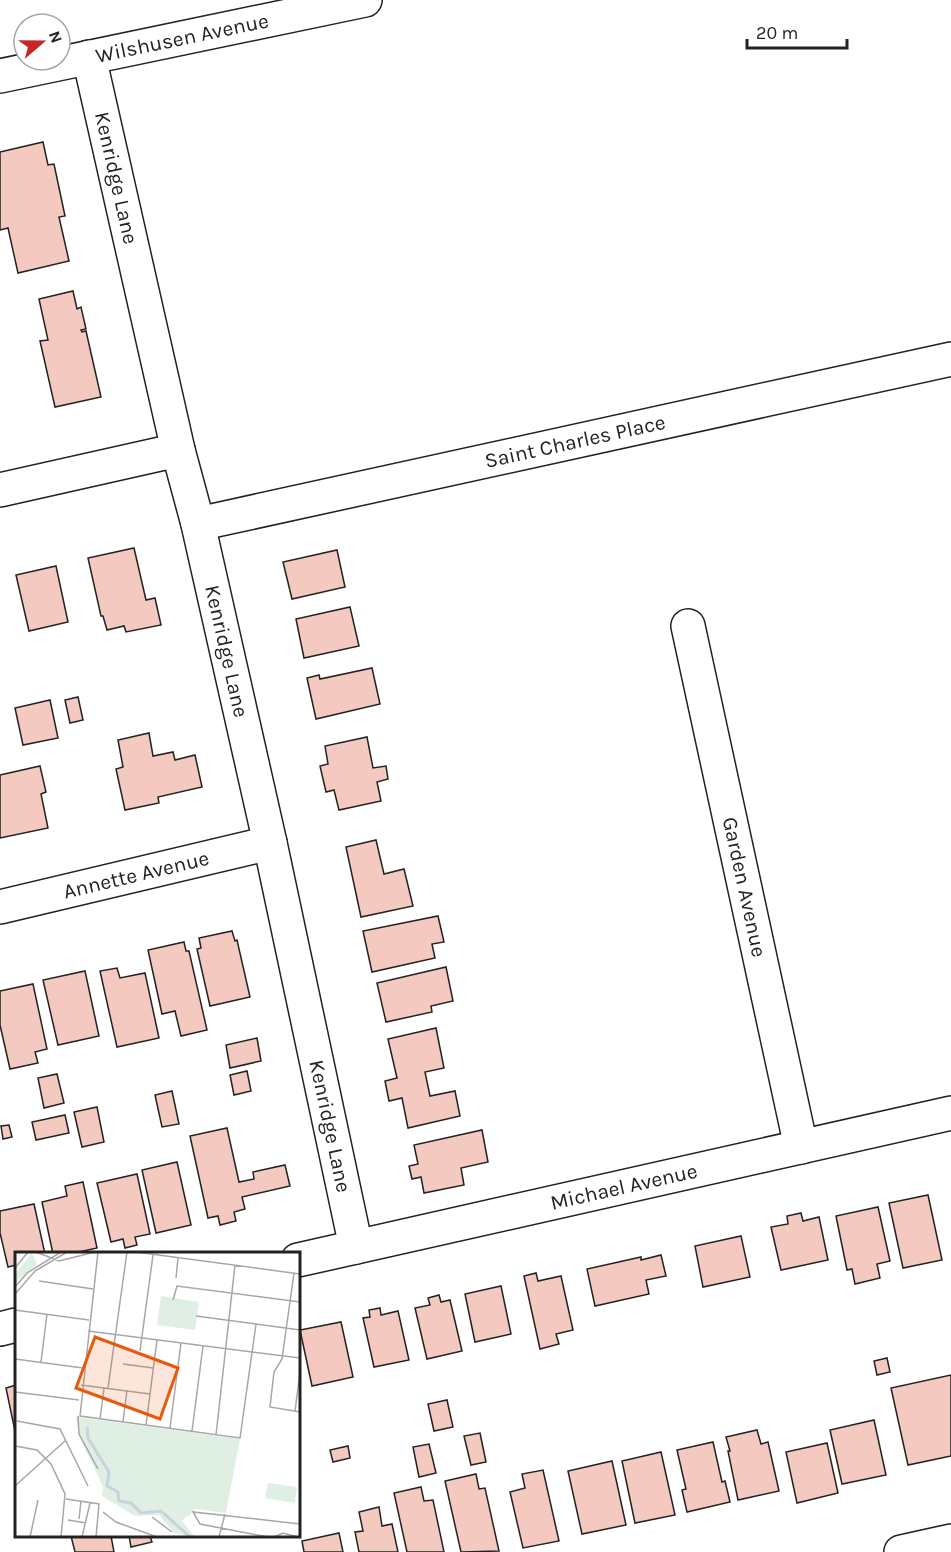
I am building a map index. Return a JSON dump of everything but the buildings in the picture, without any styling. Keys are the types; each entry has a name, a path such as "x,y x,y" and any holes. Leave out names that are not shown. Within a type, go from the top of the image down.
{"street":[{"name":"Wilshusen Avenue","path":"0,76 365,0"},
{"name":"Kenridge Lane","path":"89,57 270,843 356,1247"},
{"name":"Saint Charles Place","path":"198,524 951,360"},
{"path":"0,490 178,450"},
{"name":"Garden Avenue","path":"688,626 801,1147"},
{"name":"Annette Avenue","path":"0,907 270,843"},
{"name":"Michael Avenue","path":"300,1260 951,1113"},
{"path":"0,1329 15,1325"},
{"path":"901,1552 951,1541"}]}
